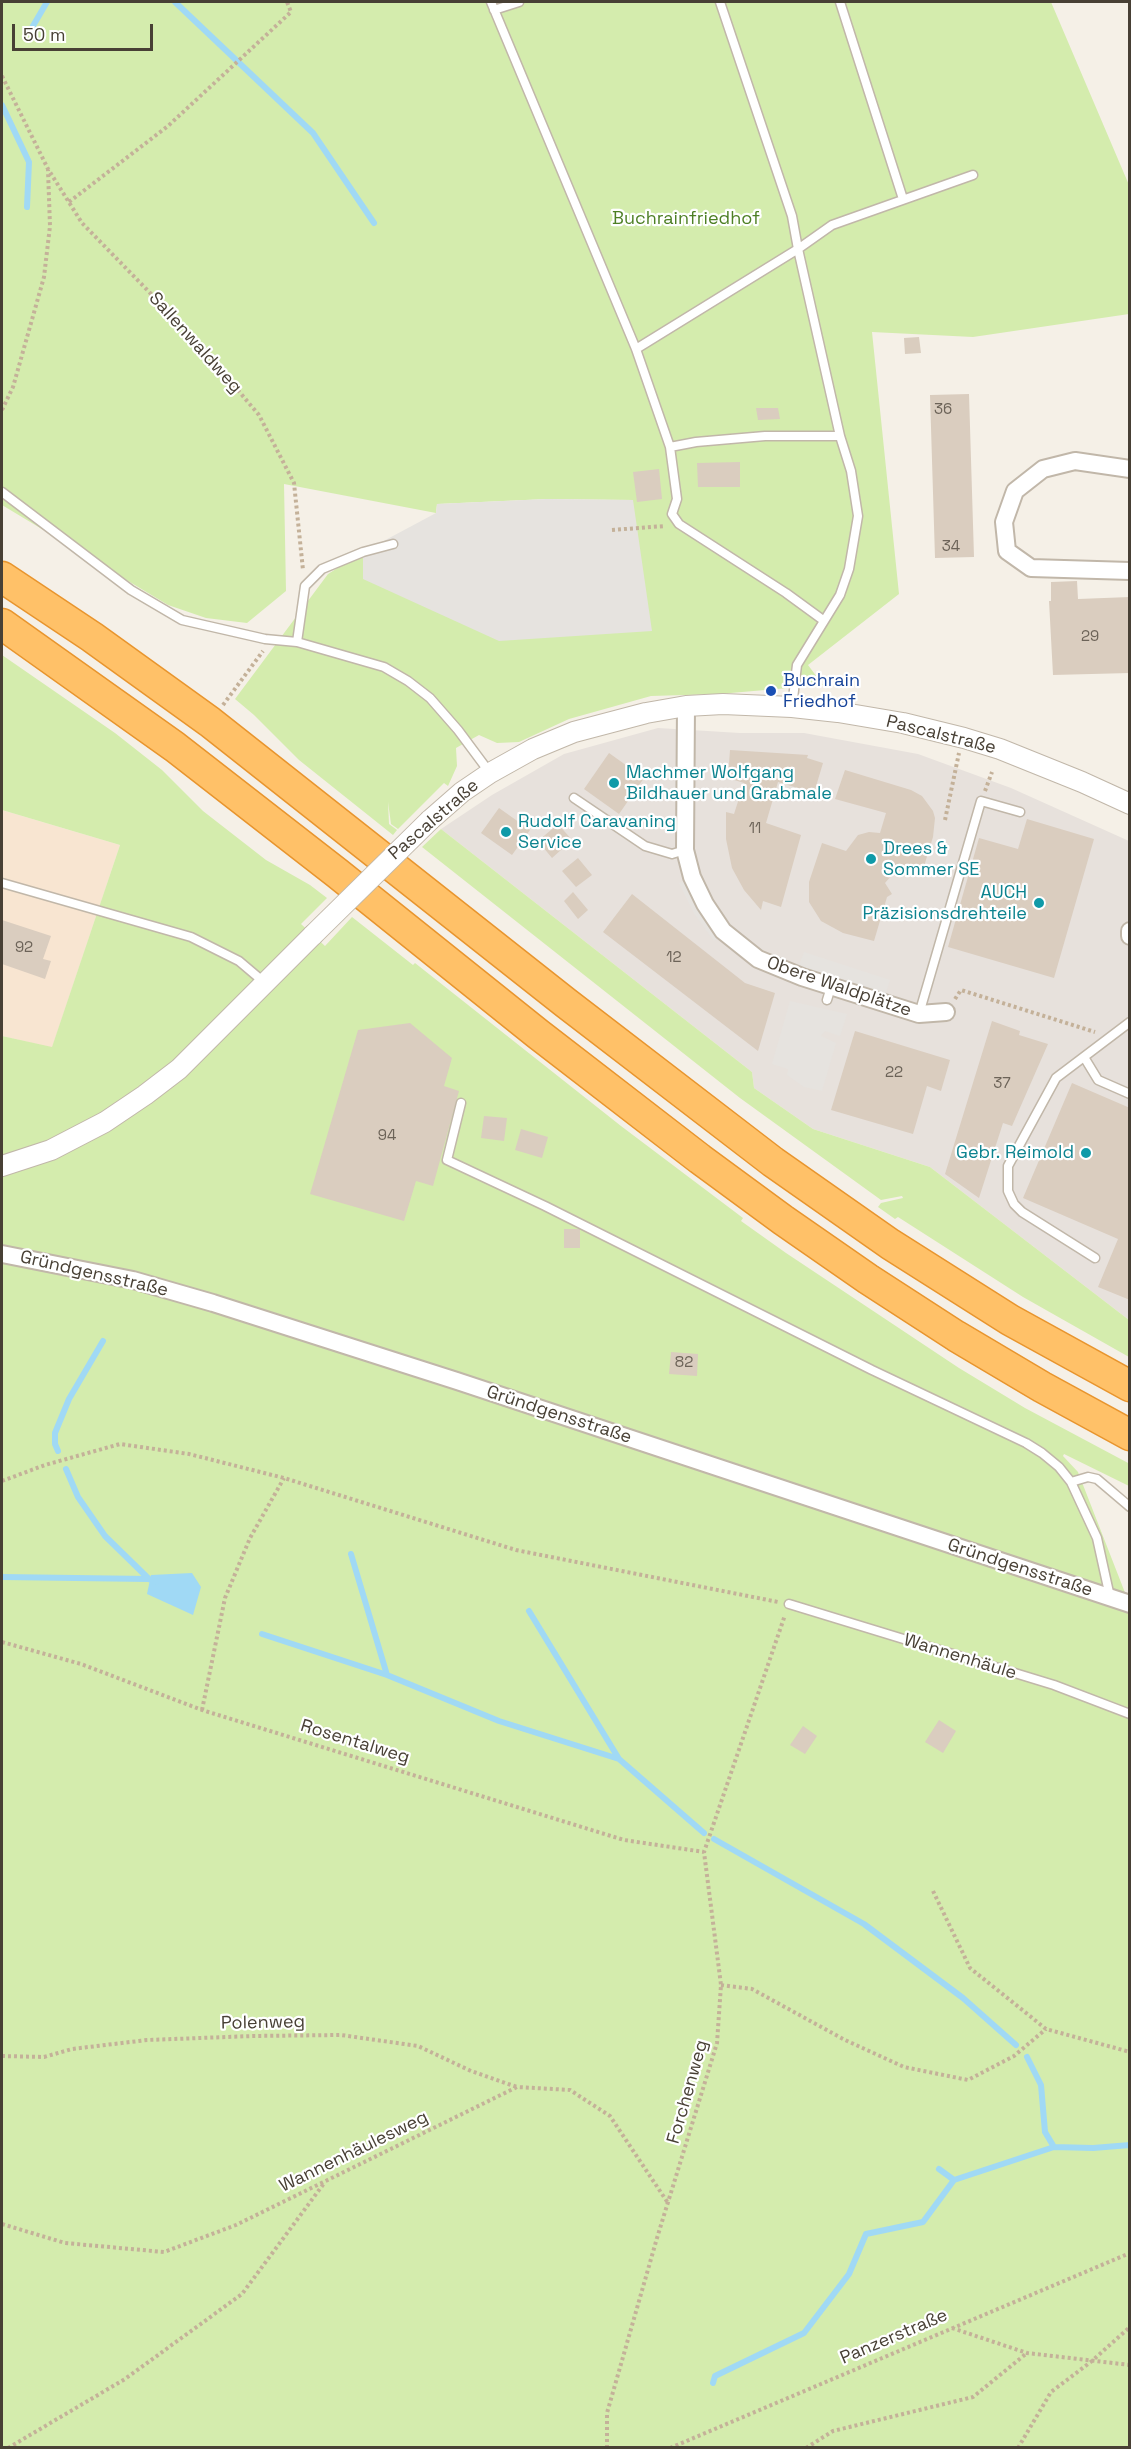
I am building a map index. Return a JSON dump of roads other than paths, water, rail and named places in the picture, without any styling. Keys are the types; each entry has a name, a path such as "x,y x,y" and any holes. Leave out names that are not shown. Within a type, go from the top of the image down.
{"highway":[{"path":"2,577 92,637 210,722 566,1003 773,1162 890,1244 1010,1320 1130,1386"},
{"path":"2,624 175,747 700,1160 867,1279 956,1336 1042,1388 1130,1435"}],"street":[{"path":"1130,469 1116,465 1076,461 1043,469 1015,491 1004,522 1006,551 1031,568 1130,571"},
{"name":"Pascalstraße","path":"2,1166 51,1150 105,1122 145,1095 179,1069 430,820 462,792 533,749 574,732 617,719 686,706 723,704 792,707 903,723 964,738 1000,749 1130,804"},
{"name":"Obere Waldplätze","path":"686,706 685,850 692,877 705,904 723,931 758,959 829,993 918,1014 946,1012"},
{"path":"1130,931 1130,936"},
{"name":"Gründgensstraße","path":"2,1254 133,1280 213,1303 458,1381 1130,1604"}],"lane":[{"path":"519,2 492,6 636,349 670,447 677,498 672,514 680,524 823,620"},
{"path":"720,2 792,216 840,435 851,471 858,516 849,568 840,595 796,664 792,707"},
{"path":"840,2 903,199"},
{"path":"636,349 798,249 832,225 973,175"},
{"path":"670,447 696,442 765,436 840,435"},
{"path":"2,492 131,590 182,620 265,639 297,642 384,667 408,681 430,699 459,730 490,773"},
{"path":"297,642 305,586 322,569 363,552 393,544"},
{"path":"574,798 645,846 672,854 685,850"},
{"path":"918,1014 981,801 1020,812"},
{"path":"2,883 191,937 239,961 265,984"},
{"path":"1095,1258 1022,1212 1014,1204 1006,1179 1012,1157 1050,1086 1064,1070 1130,1022"},
{"path":"1084,1057 1098,1080 1130,1094"},
{"name":"Gründgensstraße","path":"461,1103 447,1160 545,1206 872,1370 1026,1443 1059,1467 1071,1482 1097,1538 1110,1597"},
{"path":"1071,1482 1088,1477 1097,1479 1130,1507"},
{"name":"Wannenhäule","path":"789,1604 1054,1685 1130,1714"}],"water":[{"path":"192,1573 201,1587 193,1615 147,1594 151,1575"}],"waterway":[{"path":"30,31 47,2"},
{"path":"175,2 313,133 374,223"},
{"path":"2,105 29,162 27,207"},
{"path":"58,1451 55,1444 55,1433 69,1399 103,1341"},
{"path":"66,1469 78,1497 105,1536 149,1579"},
{"path":"351,1554 387,1675"},
{"path":"2,1577 149,1579 156,1582"},
{"path":"529,1611 619,1759"},
{"path":"262,1634 387,1675 499,1721 619,1759 704,1833"},
{"path":"714,1839 864,1924 963,1998 1016,2045"},
{"path":"1027,2057 1041,2085 1045,2132 1054,2147"},
{"path":"713,2383 715,2376 804,2333 849,2274 866,2234 923,2222 954,2180 1054,2147 1093,2148 1130,2145"},
{"path":"939,2169 954,2180"}],"place":[{"name":"Buchrain Friedhof","path":"771,691"},
{"name":"Machmer Wolfgang Bildhauer und Grabmale","path":"614,783"},
{"name":"Rudolf Caravaning Service","path":"506,832"},
{"name":"Drees & Sommer SE","path":"871,859"},
{"name":"AUCH Präzisionsdrehteile","path":"1039,903"},
{"name":"Gebr. Reimold","path":"1086,1153"}],"park label":[{"name":"Buchrainfriedhof","path":"686,219"}]}
